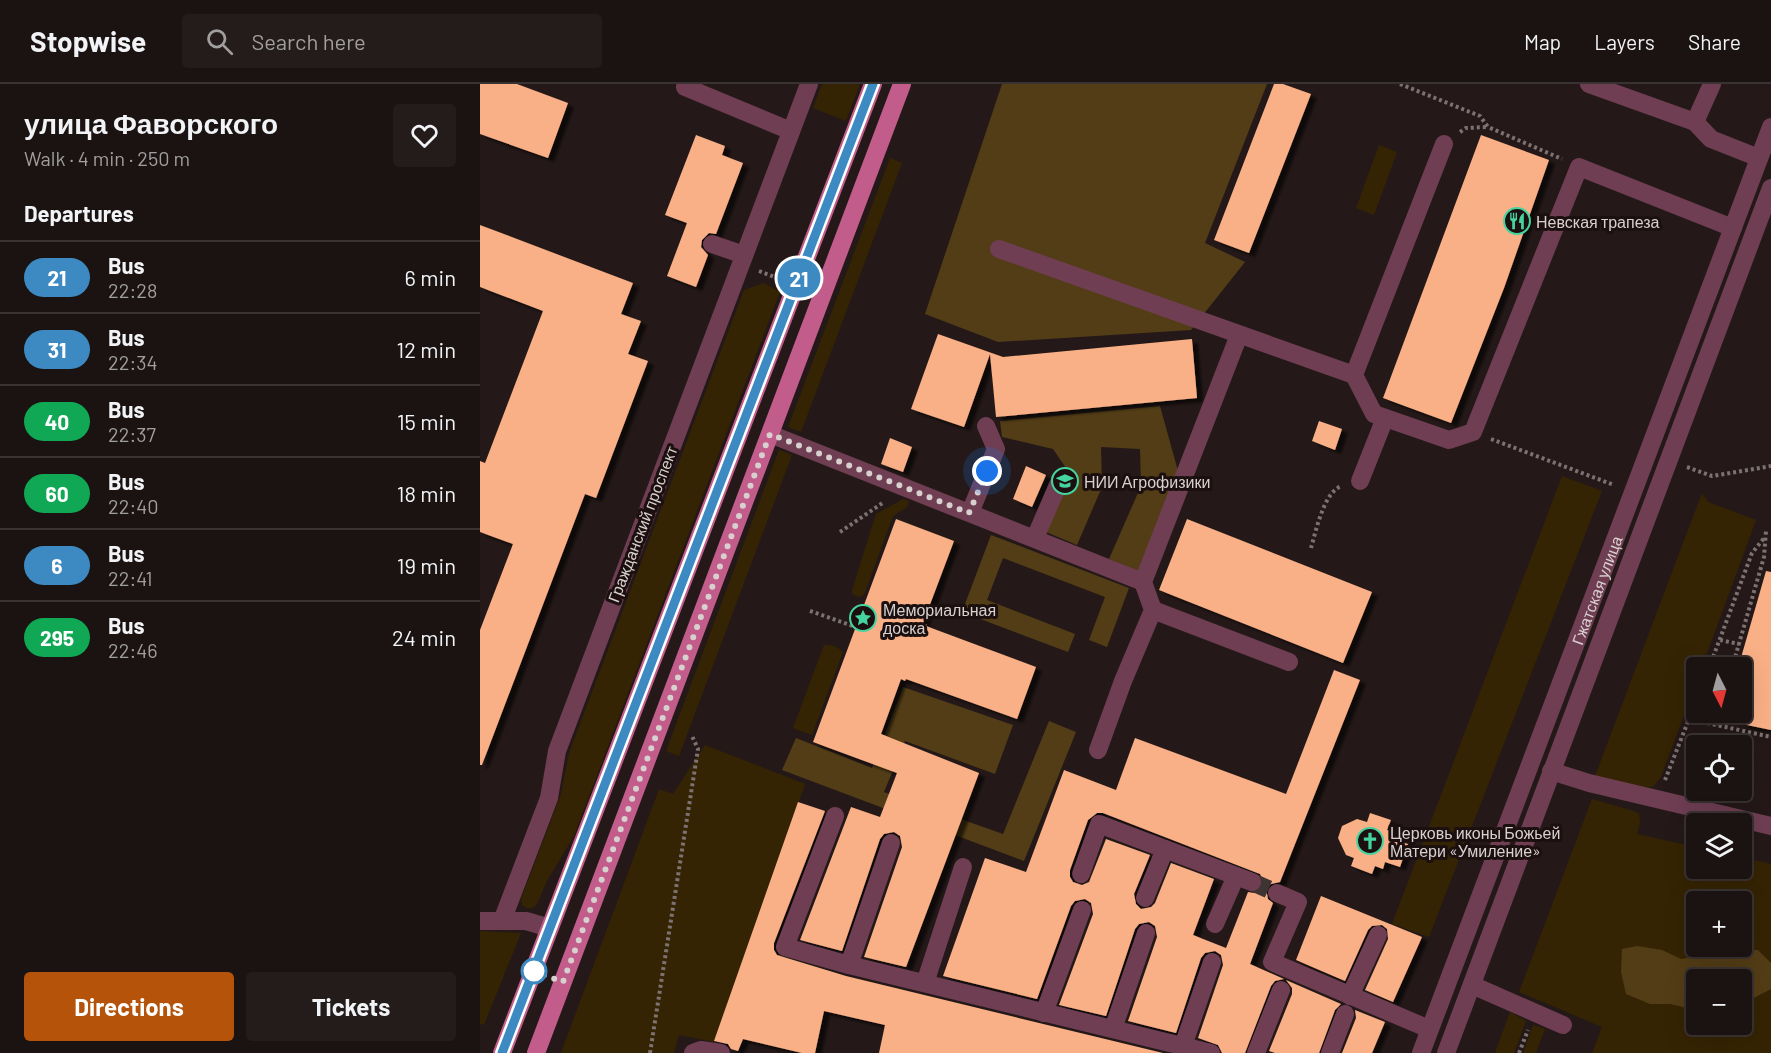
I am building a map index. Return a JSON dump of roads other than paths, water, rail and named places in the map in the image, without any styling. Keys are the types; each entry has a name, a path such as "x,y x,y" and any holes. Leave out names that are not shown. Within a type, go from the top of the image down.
{"main road":[{"path":"502,1053 873,84"},
{"path":"536,1053 902,84"}],"street":[{"path":"686,84 685,87 790,131"},
{"name":"Гражданский проспект","path":"502,921 549,798 556,751 809,84"},
{"path":"1589,84 1695,122 1711,140 1760,158"},
{"path":"1695,122 1712,84"},
{"name":"Гжатская улица","path":"1421,1053 1771,127"},
{"path":"1354,375 1444,144"},
{"path":"999,249 1354,375 1374,414 1449,440 1473,432 1579,167 1732,228"},
{"name":"Гжатская улица","path":"1446,1053 1771,188"},
{"path":"712,244 744,255"},
{"path":"1098,750 1123,681 1153,610 1143,582 1239,335"},
{"path":"1360,481 1385,418"},
{"path":"969,513 996,449 986,426"},
{"path":"770,434 1143,582"},
{"path":"1035,538 1061,478"},
{"path":"1153,610 1289,662"},
{"path":"1551,771 1588,783 1771,826"},
{"path":"835,816 785,947 925,984 1211,1053"},
{"path":"1081,874 1099,824 1244,879 1215,924"},
{"path":"849,965 891,843"},
{"path":"1145,898 1165,849"},
{"path":"925,984 963,867"},
{"path":"1277,893 1298,902 1272,962 1429,1029"},
{"path":"1044,1013 1082,910"},
{"path":"480,921 526,921 550,928"},
{"path":"1113,1029 1146,933"},
{"path":"1350,996 1378,936"},
{"path":"1183,1046 1212,962"},
{"path":"1472,985 1563,1025"},
{"path":"1256,1053 1281,990"},
{"path":"1330,1053 1345,1014"},
{"path":"693,1053 701,1050 722,1053"}],"tunnel":[{"path":"1252,882 1277,893"}],"place":[{"name":"Невская трапеза","path":"1517,221"},
{"name":"НИИ Агрофизики","path":"1065,481"},
{"name":"Мемориальная доска","path":"863,618"},
{"name":"Церковь иконы Божьей Матери «Умиление»","path":"1370,841"}]}
